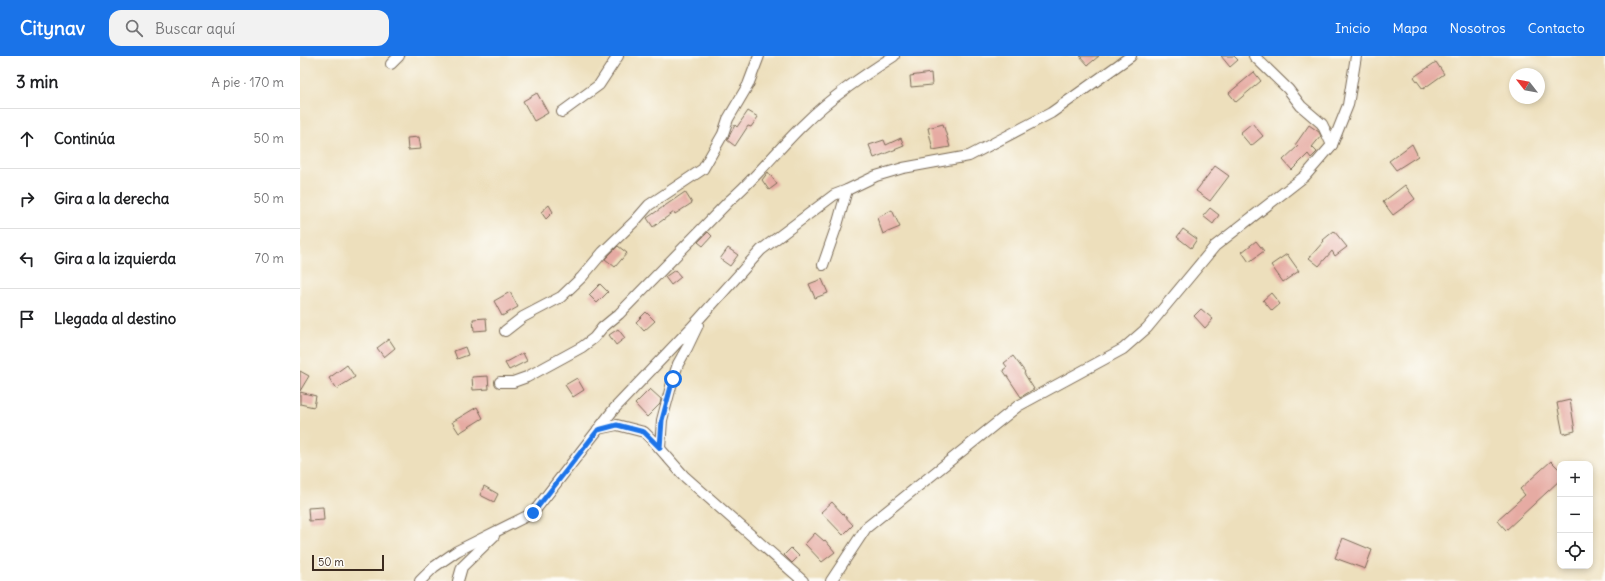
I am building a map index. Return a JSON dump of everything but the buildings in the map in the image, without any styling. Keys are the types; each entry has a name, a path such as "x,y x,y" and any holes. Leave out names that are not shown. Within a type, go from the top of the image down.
{"street":[{"path":"391,64 399,56"},
{"path":"562,112 599,85 618,56"},
{"path":"505,330 523,317 561,297 582,277 603,252 649,205 703,169 723,134 728,119 748,85 759,56"},
{"path":"500,382 513,382 527,377 582,347 594,338 602,328 620,314 729,201 747,186 758,172 820,109 894,56"},
{"path":"420,581 434,567 457,551 533,513 614,409 702,317 761,250 834,195 876,176 903,168 969,156 1051,113 1130,56"},
{"path":"1254,56 1288,89 1301,106 1322,124 1332,145"},
{"path":"831,581 866,528 1018,406 1123,349 1143,332 1215,246 1305,176 1332,145 1348,105 1356,56"},
{"path":"823,265 847,190"},
{"path":"660,448 662,420 678,364 702,317"},
{"path":"598,430 617,425 644,432 684,476 804,581"},
{"path":"458,581 462,567 503,528"}],"route":[{"path":"533,513 598,430 617,425 644,432 660,448 662,420 673,379"}]}
